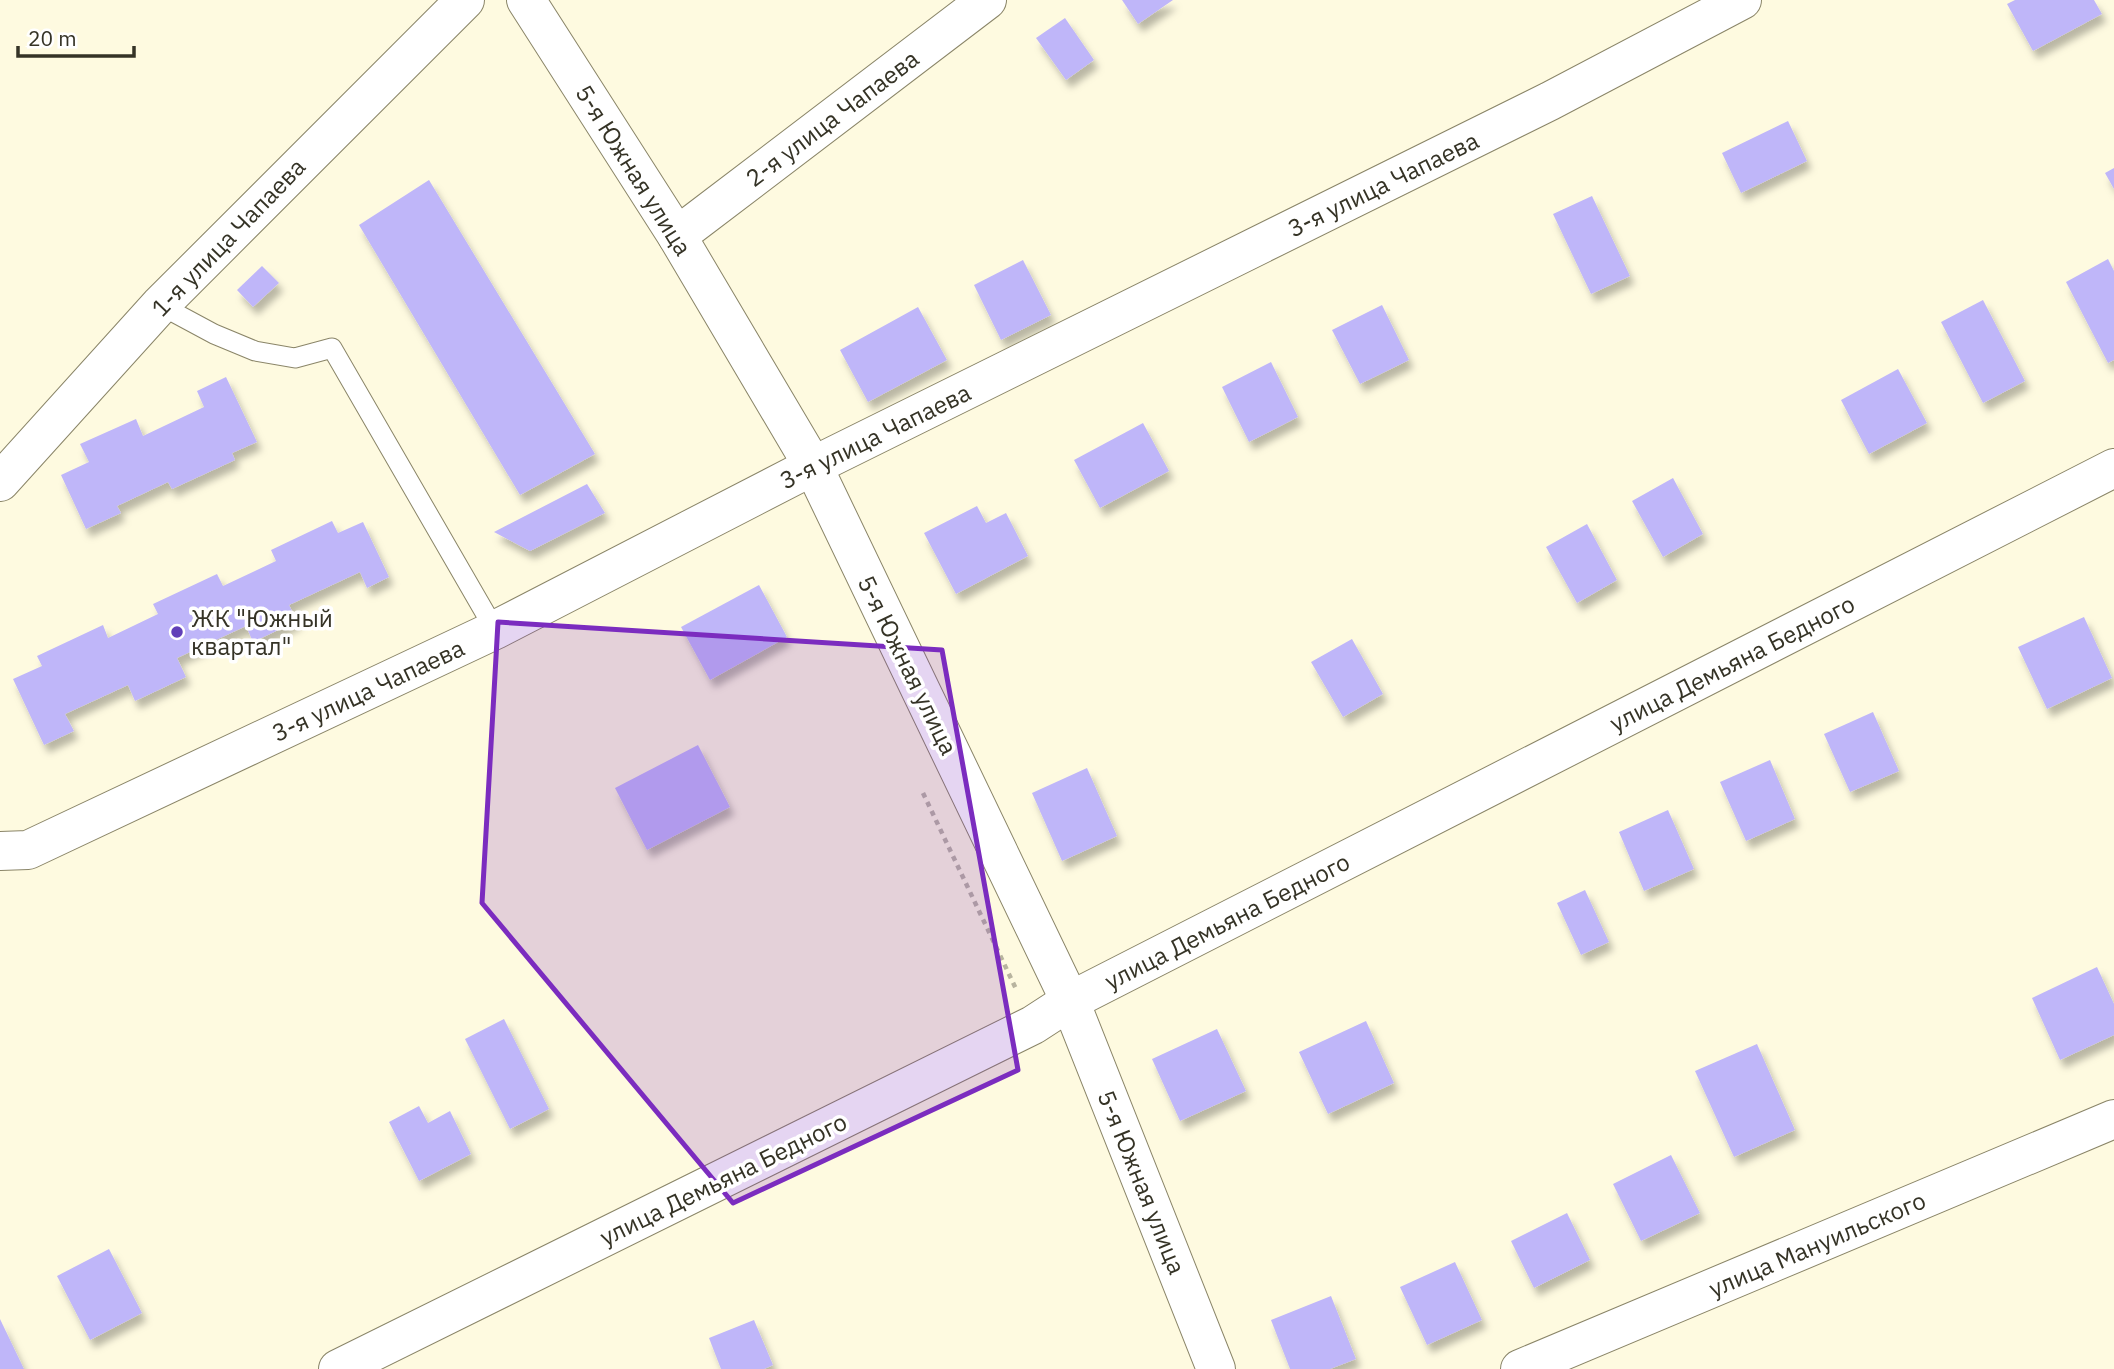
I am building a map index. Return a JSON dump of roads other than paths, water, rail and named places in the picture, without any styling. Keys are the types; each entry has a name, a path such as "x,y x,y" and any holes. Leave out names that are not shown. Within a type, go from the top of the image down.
{"street":[{"name":"1-я улица Чапаева","path":"0,482 160,305 465,0"},
{"name":"5-я Южная улица","path":"526,0 677,236 813,466 1070,1001 1216,1369"},
{"name":"2-я улица Чапаева","path":"677,236 987,0"},
{"name":"3-я улица Чапаева","path":"0,851 28,850 495,629 813,466 1550,101 1742,0"},
{"name":"улица Демьяна Бедного","path":"338,1369 1034,1025 1070,1001 2114,468"},
{"name":"улица Мануильского","path":"1520,1369 2114,1119"}],"lane":[{"path":"160,305 214,334 254,351 295,358 332,348 495,629"}],"place":[{"name":"ЖК \"Южный квартал\"","path":"177,632"}]}
